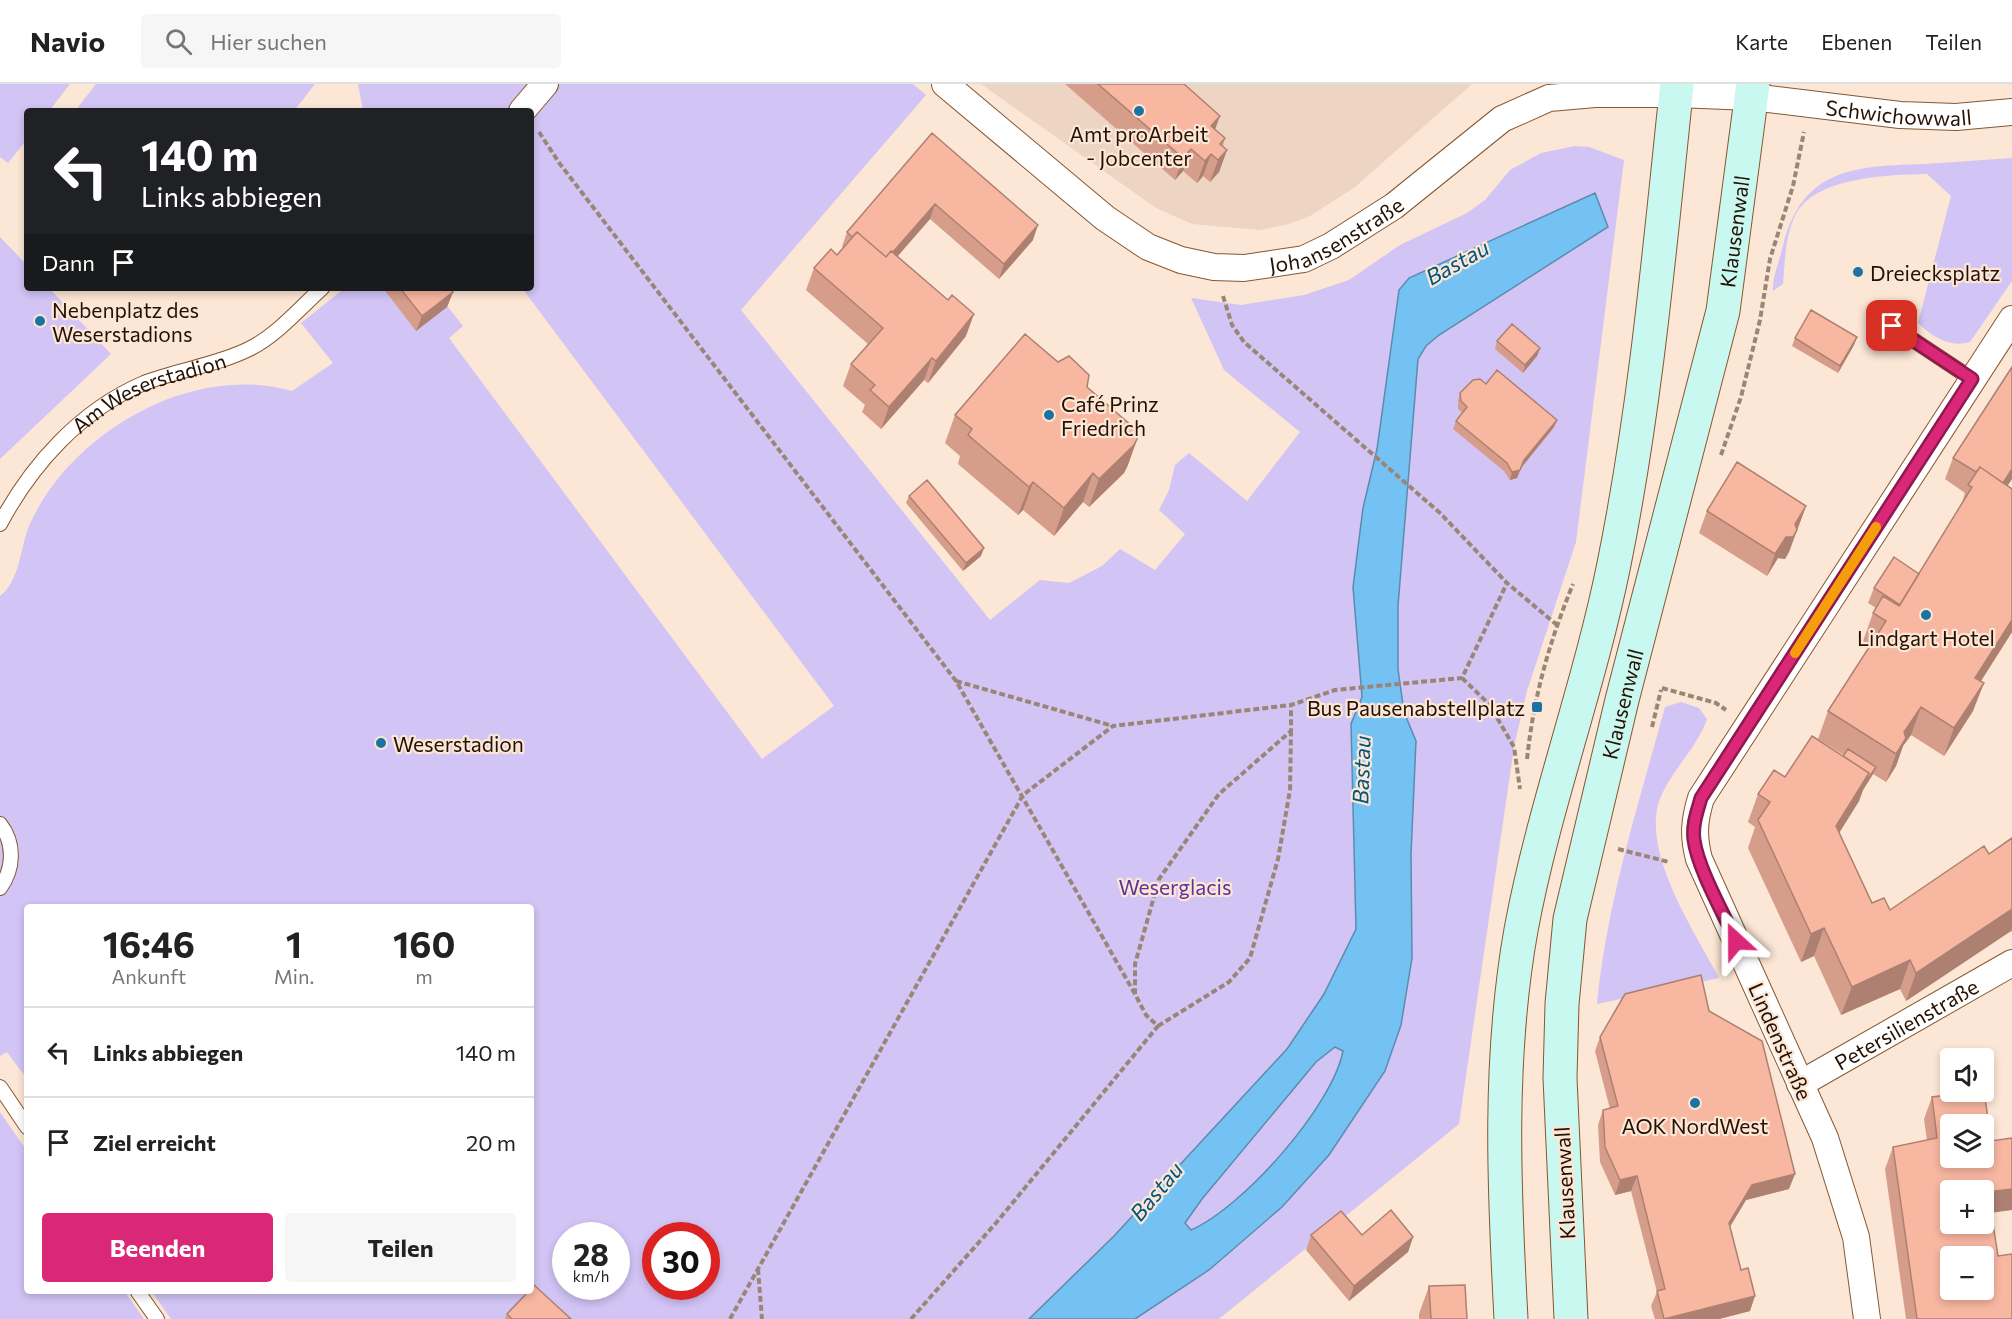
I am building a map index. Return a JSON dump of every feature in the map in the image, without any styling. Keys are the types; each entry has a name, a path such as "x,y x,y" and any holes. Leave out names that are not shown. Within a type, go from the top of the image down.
{"main road":[{"name":"Klausenwall","path":"1511,1319 1504,1097 1513,988 1521,931 1538,852 1613,567 1632,465 1676,89"},
{"name":"Klausenwall","path":"1571,1319 1560,1078 1562,1004 1570,919 1622,700 1720,322 1753,90"}],"street":[{"path":"534,108 545,84"},
{"name":"Johansenstraße","path":"945,84 1105,218 1148,248 1180,260 1214,267 1273,265 1304,259 1331,246 1394,206 1502,119 1549,98 1572,94 1676,89 1753,90"},
{"name":"Schwichowwall","path":"1753,90 1811,102 1900,115 1956,117 2012,112"},
{"name":"Lindenstraße","path":"1868,1319 1856,1237 1825,1138 1700,859 1694,840 1694,820 1701,798 2012,319"},
{"name":"Petersilienstraße","path":"1800,1084 2012,963"}],"lane":[{"name":"Am Weserstadion","path":"0,524 37,468 69,432 103,405 144,384 249,350 269,336 319,291"},
{"path":"1892,326 1972,379"},
{"path":"0,824 7,833 11,850 9,876 0,888"},
{"path":"0,1087 24,1123"},
{"path":"139,1294 157,1319"}],"path":[{"path":"1720,456 1726,446 1741,397 1760,320 1770,259 1792,186 1811,102"},
{"path":"534,126 560,164 956,681 1023,795 1146,1015 1158,1026"},
{"path":"1214,267 1232,325 1244,342 1440,513 1507,583 1557,625"},
{"path":"1462,678 1507,583"},
{"path":"956,681 1113,726 1292,705 1335,690 1462,678"},
{"path":"1462,678 1489,704 1514,747 1520,792"},
{"path":"1650,733 1664,678"},
{"path":"1662,688 1716,703 1749,724"},
{"path":"911,1319 996,1223 1158,1026 1229,982 1250,958 1278,859 1290,790 1292,705"},
{"path":"730,1319 1023,795 1113,726"},
{"path":"1135,994 1135,964 1159,879 1219,794 1292,730"},
{"path":"1615,860 1621,837"},
{"path":"1618,849 1672,863 1700,859"},
{"path":"758,1268 762,1319"}],"shaded area":[{"path":"981,84 1472,84 1355,187 1310,216 1289,224 1259,230 1192,224 1156,208"}],"green space":[{"path":"0,84 70,84 51,108 24,108 24,143 8,163 0,157"},
{"path":"96,84 315,84 296,108 77,108"},
{"name":"Weserglacis","path":"358,84 913,84 926,95 741,310 990,620 1040,580 1069,583 1102,566 1120,549 1155,570 1185,534 1159,510 1169,490 1175,465 1189,453 1247,501 1300,432 1224,370 1191,298 1241,305 1304,295 1349,280 1400,245 1467,213 1485,200 1510,170 1541,153 1575,146 1589,147 1624,160 1576,542 1527,691 1514,747 1459,1124 1219,1319 171,1319 153,1294 534,1294 534,904 24,904 24,1075 7,1052 0,1056 0,596 7,590 16,573 29,526 48,492 73,462 104,435 138,413 175,396 214,387 253,385 292,391 333,363 301,323 341,291 435,291 463,326 449,338 762,759 834,706 524,291 534,291 534,108 362,108"},
{"path":"2012,158 2012,281 1970,342 1955,344 1942,340 1918,323 1951,196 1927,174 1854,180 1818,193 1805,203 1795,216 1786,249 1783,284 1773,291 1775,274 1792,220 1804,200 1818,186 1836,176 1855,170"},
{"name":"Nebenplatz des Weserstadions","path":"0,237 24,262 24,291 52,291 111,354 0,459"},
{"path":"1681,702 1699,708 1707,719 1698,738 1662,794 1656,815 1657,838 1662,863 1683,913 1719,978 1597,1004 1608,928 1644,781 1665,707"},
{"path":"0,1112 24,1147 24,1294 126,1294 144,1319 0,1319"}],"water":[{"name":"Bastau","path":"1595,193 1608,227 1439,335 1426,346 1418,359 1398,606 1398,669 1404,712 1416,741 1411,854 1412,958 1401,1025 1385,1071 1329,1155 1282,1207 1209,1270 1135,1319 1029,1319 1114,1236 1287,1049 1324,994 1356,929 1351,724 1362,697 1353,587 1363,508 1377,449 1399,290 1409,278","holes":["1335,1047 1343,1051 1335,1074 1322,1099 1282,1153 1235,1200 1212,1218 1191,1230 1185,1223 1202,1199 1316,1062"]}],"building":[{"path":"1098,84 1184,84 1220,116 1211,126 1225,138 1220,144 1227,150 1218,160 1211,154 1205,161 1191,149 1183,158"},
{"path":"932,133 1038,225 1004,264 935,204 886,257 857,232 852,237 847,232"},
{"path":"857,232 886,257 891,251 948,300 952,295 974,314 936,361 932,358 889,407 870,390 875,385 851,364 883,328 814,268 831,249 837,255"},
{"path":"402,291 452,291 453,292 422,316"},
{"path":"1811,310 1857,337 1840,366 1795,338"},
{"path":"1512,324 1540,348 1525,365 1497,341"},
{"path":"1025,334 1058,362 1069,356 1089,375 1087,387 1133,427 1138,437 1134,445 1099,479 1093,473 1064,508 1033,482 1029,487 968,435 972,429 955,415"},
{"path":"2012,367 2012,469 2003,483 1980,467 1976,472 1953,458"},
{"path":"1497,370 1557,420 1524,460 1520,470 1512,472 1507,463 1456,421 1467,407 1461,401 1460,393 1473,380 1480,379 1486,384"},
{"path":"1737,462 1806,506 1795,524 1797,530 1793,537 1786,537 1775,554 1707,511"},
{"path":"1980,467 2012,489 2012,620 1975,678 1984,683 1954,728 1921,707 1904,732 1906,738 1896,754 1828,711 1886,621 1873,613 1883,596 1899,606 1972,487 1968,485"},
{"path":"927,480 984,548 966,563 909,496"},
{"path":"1894,557 1919,574 1900,605 1874,588"},
{"path":"1812,736 1869,773 1836,826 1872,903 1884,898 1890,910 1984,846 1989,854 2012,838 2012,909 1916,973 1910,960 1852,987 1824,928 1811,934 1758,820 1770,802 1758,794 1774,770 1785,777"},
{"path":"1848,749 1876,767 1865,783 1869,773 1843,756"},
{"path":"1701,975 1709,1011 1762,1041 1795,1174 1752,1185 1729,1223 1741,1270 1748,1268 1755,1296 1664,1319 1657,1291 1665,1289 1637,1176 1620,1180 1605,1147 1603,1110 1618,1106 1600,1037 1625,994"},
{"path":"1940,1096 1940,1102 1986,1102 1987,1114 1940,1114 1940,1168 1994,1168 1994,1141 2012,1138 2012,1189 1994,1191 1994,1180 1940,1180 1940,1234 1994,1234 1994,1230 1998,1256 2012,1254 2012,1319 1917,1319 1893,1147 1937,1138 1932,1097"},
{"path":"1391,1210 1413,1237 1354,1286 1311,1235 1341,1211 1362,1235"},
{"path":"534,1285 571,1319 512,1319 507,1314 526,1294 534,1294"},
{"path":"1465,1285 1467,1319 1431,1319 1429,1286"}],"slow traffic":[{"path":"1795,653 1876,527"}],"place":[{"name":"Amt proArbeit - Jobcenter","path":"1139,111"},
{"name":"Dreiecksplatz","path":"1858,272"},
{"name":"Nebenplatz des Weserstadions","path":"40,321"},
{"name":"Café Prinz Friedrich","path":"1049,415"},
{"name":"Lindgart Hotel","path":"1926,615"},
{"name":"Bus Pausenabstellplatz","path":"1537,707"},
{"name":"Weserstadion","path":"381,743"},
{"name":"AOK NordWest","path":"1695,1103"}],"route":[{"path":"1736,941 1694,840 1694,820 1701,798 1972,379 1892,326"}]}
